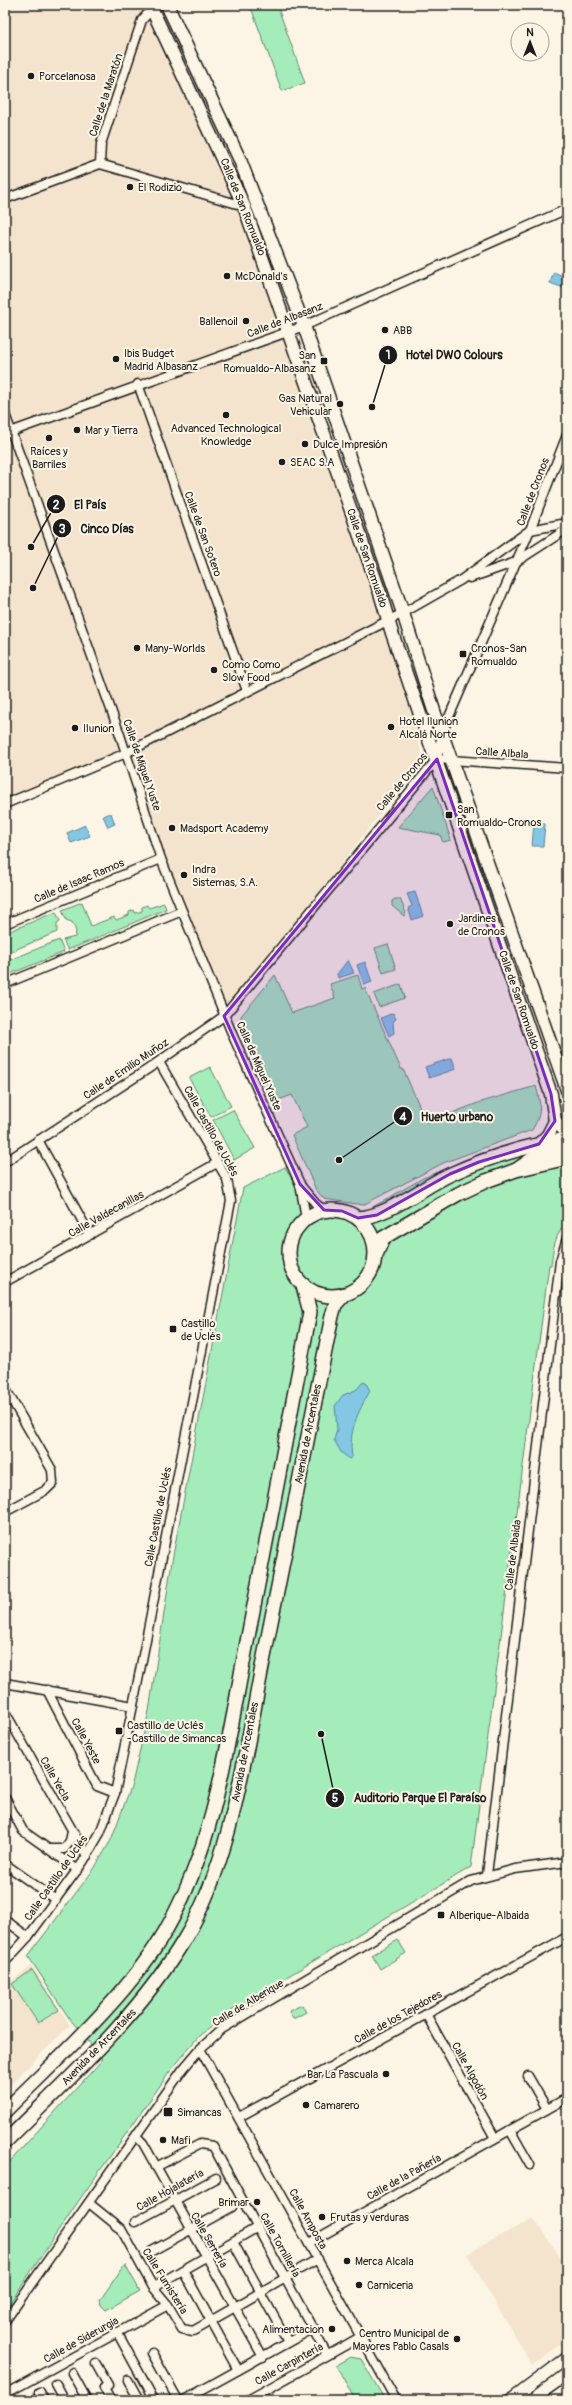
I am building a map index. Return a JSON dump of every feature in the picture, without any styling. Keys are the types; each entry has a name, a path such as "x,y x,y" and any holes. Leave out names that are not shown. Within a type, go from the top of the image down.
{"main road":[{"name":"Calle de San Romualdo","path":"167,5 240,160 304,326 403,613 451,761 564,1068 567,1090"},
{"name":"Calle de San Romualdo","path":"151,7 244,206 380,593 387,620 437,759 552,1094 555,1121"},
{"path":"539,1144 548,1135 555,1121 567,1134"},
{"path":"358,1218 377,1215 421,1189 479,1162 539,1144 567,1139"},
{"path":"516,1170 533,1158 559,1151 567,1145"},
{"path":"376,1255 369,1231 358,1218 342,1211 324,1210 306,1218 293,1233 288,1252 292,1271 303,1286 323,1296 344,1295 364,1283 371,1273 383,1238 458,1194 486,1181 516,1170 567,1158"},
{"name":"Avenida de Arcentales","path":"5,2111 76,2040 128,1983 166,1930 188,1886 219,1792 310,1312 303,1286"},
{"name":"Avenida de Arcentales","path":"5,2142 98,2050 141,2003 184,1939 208,1894 235,1804 332,1316 335,1305 344,1295"}],"street":[{"name":"Calle de la Maratón","path":"100,164 101,144 142,20 151,7"},
{"path":"5,200 100,164 244,206"},
{"name":"Calle de Albasanz","path":"8,433 138,384 304,326 567,209"},
{"name":"Calle de San Sotero","path":"138,384 247,691"},
{"name":"Calle de Miguel Yuste","path":"5,414 8,433 126,753 162,859 224,1016 300,1184 316,1204 324,1210"},
{"name":"Calle de Cronos","path":"224,1016 437,759 442,733 530,530 567,435"},
{"path":"5,804 126,753 403,613 461,580 530,530 567,523"},
{"path":"461,580 516,562 567,529"},
{"name":"Calle Albala","path":"437,759 567,768"},
{"name":"Calle de Isaac Ramos","path":"5,924 162,859"},
{"path":"5,984 182,911"},
{"name":"Calle de Emilio Muñoz","path":"5,1162 159,1062 224,1016"},
{"name":"Calle Castillo de Uclés","path":"5,1962 28,1937 78,1870 100,1834 115,1793 231,1201 227,1179 159,1062"},
{"path":"38,1140 90,1235"},
{"name":"Calle Valdecanillas","path":"5,1282 217,1163"},
{"name":"Calle de Miguel Yuste","path":"300,1184 306,1218"},
{"name":"Calle de Albaida","path":"487,1875 560,1261 567,1238"},
{"path":"5,1388 52,1470 53,1483 46,1490 5,1512"},
{"path":"5,1682 133,1706"},
{"name":"Calle Yeste","path":"47,1690 97,1786 115,1793"},
{"name":"Calle Yecla","path":"5,1712 87,1856"},
{"path":"5,1798 23,1831 78,1870"},
{"path":"48,1849 64,1849 70,1841 72,1831"},
{"name":"Calle de Alberique","path":"5,2321 136,2136 200,2049 222,2030 471,1881 487,1875 515,1869 567,1862"},
{"path":"5,1864 56,1900"},
{"path":"5,1920 28,1937"},
{"name":"Calle de los Tejedores","path":"239,2117 567,1936"},
{"name":"Calle Algodón","path":"426,2014 495,2138"},
{"name":"Calle Amposta","path":"200,2049 362,2336 396,2400"},
{"path":"528,2076 547,2109"},
{"name":"Calle de la Pañería","path":"309,2243 567,2099"},
{"path":"510,2130 530,2165"},
{"name":"Calle Serrería","path":"136,2136 140,2138 263,2356"},
{"name":"Calle Tornillería","path":"156,2167 200,2144 213,2146 288,2277 328,2355"},
{"name":"Calle Hojalatería","path":"135,2222 216,2178"},
{"name":"Calle Fumistería","path":"89,2203 121,2229 153,2287 168,2305 182,2329 192,2331 210,2320"},
{"path":"152,2251 232,2207"},
{"path":"153,2287 258,2227"},
{"path":"233,2242 288,2342"},
{"path":"300,2269 318,2259"},
{"path":"183,2270 238,2370"},
{"path":"210,2320 288,2277"},
{"name":"Calle de Siderurgia","path":"5,2394 168,2305"},
{"path":"184,2400 314,2328"},
{"path":"117,2332 154,2400"},
{"name":"Calle Carpintería","path":"248,2400 362,2336"},
{"path":"152,2353 178,2400"},
{"path":"511,2400 567,2358"},
{"path":"96,2364 108,2385 104,2388 111,2400"},
{"path":"72,2373 87,2400"},
{"path":"128,2380 139,2400"},
{"path":"56,2384 65,2400"},
{"path":"550,2400 567,2388"},
{"path":"39,2392 43,2400"}],"highlighted area":[{"path":"437,759 551,1094 555,1121 539,1144 479,1162 450,1174 377,1215 358,1218 342,1211 324,1210 300,1184 224,1016"}],"shaded area":[{"path":"5,5 150,5 227,165 380,593 423,758 224,1016 161,859 126,754 5,804"},
{"path":"32,1966 70,2025 5,2090 5,1986"},
{"path":"533,2218 567,2266 567,2339 532,2366 467,2254"}],"green space":[{"path":"250,5 277,5 305,83 282,91"},
{"path":"433,786 451,840 443,842 440,835 398,827"},
{"path":"395,899 400,899 406,913 404,916 392,906 392,901"},
{"path":"82,902 91,926 114,917 116,920 129,915 129,912 134,910 135,913 142,911 142,907 147,905 149,908 164,903 166,909 68,950 63,940 75,937 76,931 72,922 66,920 62,910"},
{"path":"56,912 60,921 57,923 57,932 5,954 5,933"},
{"path":"59,940 64,952 5,976 5,962"},
{"path":"388,944 396,969 383,973 375,948"},
{"path":"275,975 292,1013 335,998 330,984 358,975 362,989 365,988 427,1123 478,1103 536,1086 540,1109 538,1119 532,1130 443,1163 363,1205 324,1199 316,1190 292,1135 307,1127 292,1095 276,1101 241,1026 241,1016"},
{"path":"401,984 405,998 379,1007 374,994"},
{"path":"210,1067 231,1106 211,1117 189,1078"},
{"path":"233,1110 255,1148 234,1160 213,1120"},
{"path":"567,1130 567,1222 557,1237 551,1265 549,1265 471,1867 233,2009 199,2036 176,2063 80,2199 5,2310 5,2167 103,2059 69,2018 28,1956 94,1869 111,1840 132,1784 149,1711 172,1561 243,1188 285,1167 307,1206 341,1207 366,1211 423,1178 480,1154"},
{"path":"398,1940 406,1953 380,1969 372,1955"},
{"path":"32,1970 59,2010 38,2023 12,1984"},
{"path":"302,2005 306,2012 293,2019 289,2011"},
{"path":"125,2264 140,2291 106,2310 101,2305 100,2300"},
{"path":"350,2357 361,2359 385,2400 355,2400 336,2365"}],"water":[{"path":"554,272 567,278 567,289 550,283"},
{"path":"111,813 115,824 108,827 103,816"},
{"path":"534,823 545,824 543,846 532,846"},
{"path":"85,825 90,836 71,843 67,833"},
{"path":"415,892 423,916 412,920 408,908 412,906 407,894"},
{"path":"348,960 354,973 338,978 337,974"},
{"path":"365,962 372,982 364,985 357,965"},
{"path":"393,1013 396,1019 393,1022 394,1033 389,1036 381,1018"},
{"path":"452,1058 456,1069 429,1078 425,1067"},
{"path":"363,1382 366,1383 370,1391 355,1422 351,1439 352,1457 349,1459 341,1452 334,1440 337,1429 335,1406 343,1395 356,1390"}],"tunnel":[{"path":"289,2275 300,2269"}],"place":[{"name":"Porcelanosa","path":"31,76"},
{"name":"El Rodizio","path":"130,187"},
{"name":"McDonald's","path":"227,276"},
{"name":"Ballenoil","path":"246,321"},
{"name":"ABB","path":"385,330"},
{"name":"Ibis Budget Madrid Albasanz","path":"116,359"},
{"name":"San Romualdo-Albasanz","path":"324,361"},
{"name":"Gas Natural Vehicular","path":"340,404"},
{"name":"Hotel DWO Colours","path":"372,407"},
{"name":"Advanced Technological Knowledge","path":"226,415"},
{"name":"Mar y Tierra","path":"77,430"},
{"name":"Raíces y Barriles","path":"49,438"},
{"name":"Dulce Impresión","path":"305,444"},
{"name":"SEAC S.A","path":"282,462"},
{"name":"El País","path":"31,547"},
{"name":"Cinco Días","path":"33,588"},
{"name":"Many-Worlds","path":"137,648"},
{"name":"Cronos-San Romualdo","path":"463,654"},
{"name":"Como Como Slow Food","path":"214,670"},
{"name":"Hotel Ilunion Alcalá Norte","path":"391,727"},
{"name":"Ilunion","path":"75,728"},
{"name":"San Romualdo-Cronos","path":"449,815"},
{"name":"Madsport Academy","path":"172,828"},
{"name":"Indra Sistemas, S.A.","path":"184,875"},
{"name":"Jardines de Cronos","path":"450,924"},
{"name":"Huerto urbano","path":"339,1160"},
{"name":"Castillo de Uclés","path":"173,1329"},
{"name":"Castillo de Uclés -Castillo de Simancas","path":"119,1731"},
{"name":"Auditorio Parque El Paraíso","path":"321,1734"},
{"name":"Alberique-Albaida","path":"441,1915"},
{"name":"Bar La Pascuala","path":"386,2074"},
{"name":"Camarero","path":"306,2105"},
{"name":"Simancas","path":"168,2112"},
{"name":"Mafi","path":"163,2140"},
{"name":"Brimar","path":"257,2202"},
{"name":"Frutas y verduras","path":"322,2217"},
{"name":"Merca Alcala","path":"347,2261"},
{"name":"Carniceria","path":"359,2285"},
{"name":"Alimentacion","path":"332,2329"},
{"name":"Centro Municipal de Mayores Pablo Casals","path":"457,2339"}]}
